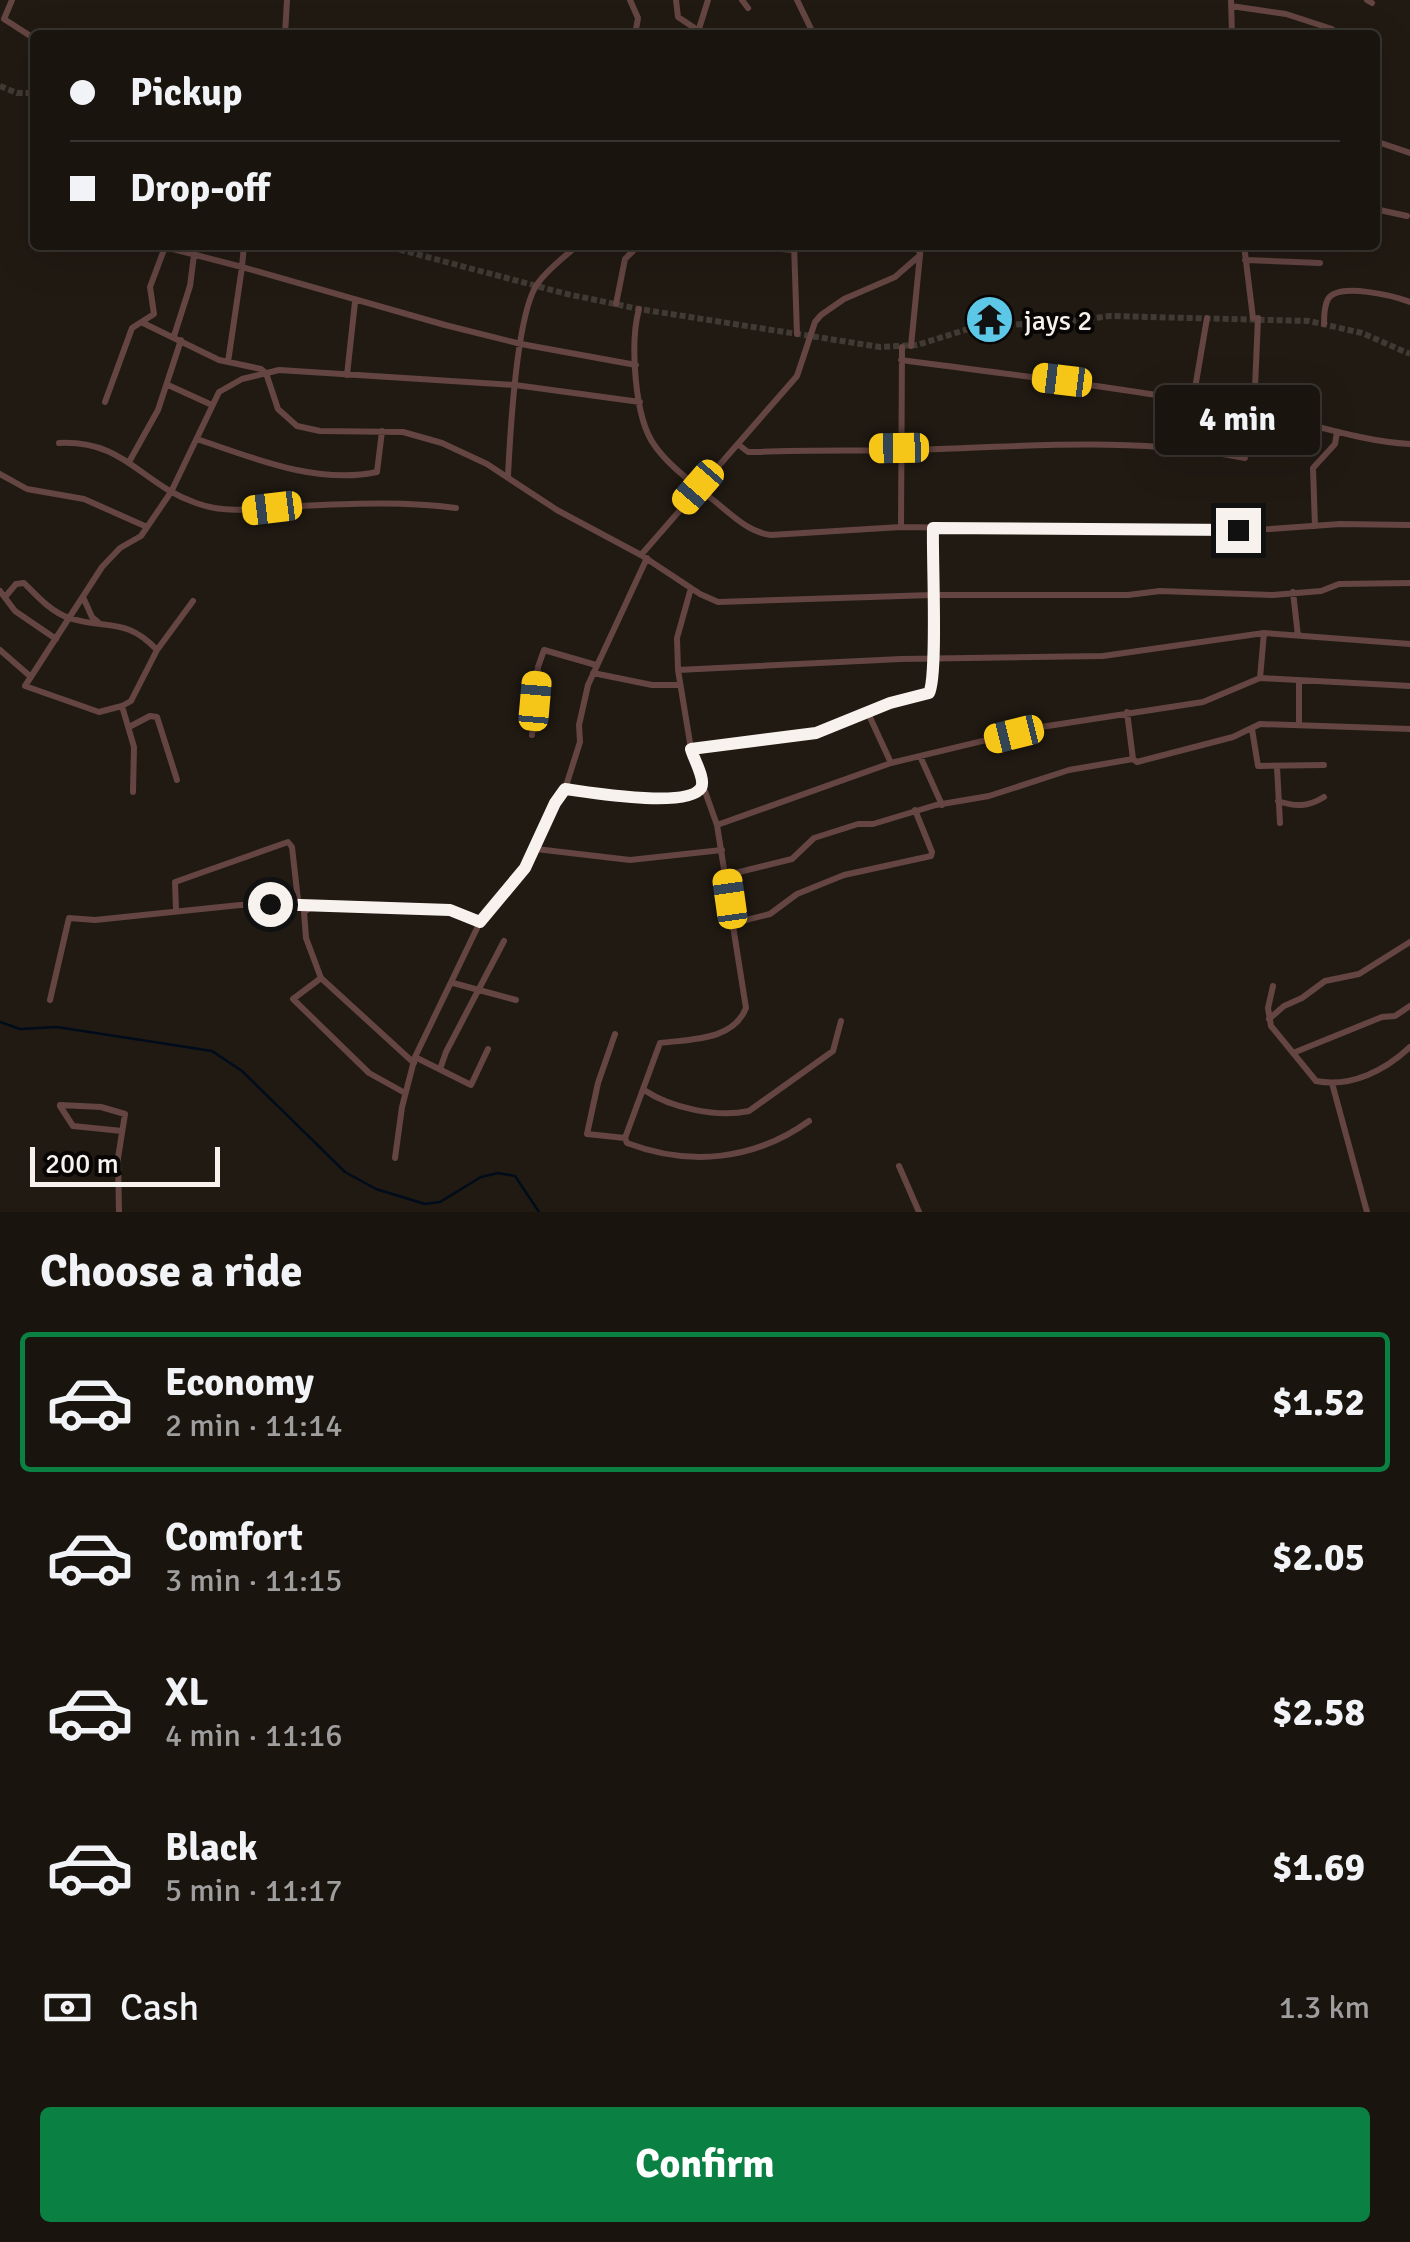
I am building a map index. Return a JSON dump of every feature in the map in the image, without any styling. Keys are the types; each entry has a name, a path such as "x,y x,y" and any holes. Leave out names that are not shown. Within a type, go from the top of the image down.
{"street":[{"path":"12,0 4,19 30,36"},
{"path":"285,30 288,0"},
{"path":"630,0 638,18 635,30"},
{"path":"676,0 678,17 694,30"},
{"path":"699,30 708,0"},
{"path":"742,0 748,8"},
{"path":"798,0 812,30"},
{"path":"1232,30 1231,3 1286,14 1332,29"},
{"path":"1380,143 1410,153"},
{"path":"1380,211 1407,216"},
{"path":"105,402 132,328 154,314 150,286 162,250"},
{"path":"175,250 521,344 636,365"},
{"path":"228,362 244,250"},
{"path":"508,478 527,308 535,286 573,250"},
{"path":"616,304 625,258 634,250"},
{"path":"794,250 797,334"},
{"path":"1244,250 1255,318 1254,412"},
{"path":"911,346 920,251"},
{"path":"395,1158 415,1060 480,922 536,849 565,789 580,742 579,725 594,669 644,557 698,487 740,445 797,376 814,322 844,300 895,277 920,251"},
{"path":"128,462 168,385 194,255"},
{"path":"1245,260 1320,263"},
{"path":"1324,324 1326,304 1338,292 1367,292 1410,302"},
{"path":"347,375 355,302"},
{"path":"639,310 634,342 640,402 644,425 656,448 698,487 751,529 764,534 900,528 1175,530 1410,525"},
{"path":"1185,447 1208,318"},
{"path":"143,323 228,362 261,369 278,408 298,426 320,432 382,431 431,439 465,452 712,600 1112,595 1160,591 1273,595 1321,592 1339,584 1410,583"},
{"path":"900,528 902,346"},
{"path":"901,360 1062,380 1254,412 1378,442 1410,444"},
{"path":"193,602 158,650 131,701 122,706 103,712 84,709 24,686 114,554 137,540 172,492 224,386 279,370 516,385 640,402"},
{"path":"168,385 212,405"},
{"path":"196,439 279,466 353,475 377,472 382,431"},
{"path":"1315,526 1313,468 1335,444 1338,432"},
{"path":"59,443 92,443 172,492 228,510 408,502 456,508"},
{"path":"740,445 748,452 1013,444 1185,447 1246,458"},
{"path":"0,474 27,489 84,499 147,527"},
{"path":"691,749 816,733 890,703 929,693 934,658 933,528"},
{"path":"56,640 14,611 3,594 24,583 53,609 70,618 136,631 158,650"},
{"path":"624,1138 661,1043 720,1033 741,1019 746,1000 717,825 691,749 680,686 677,638 691,588"},
{"path":"1294,592 1298,636"},
{"path":"84,597 100,624"},
{"path":"678,670 934,658 1121,655 1264,632 1410,644"},
{"path":"1260,678 1264,632"},
{"path":"0,650 31,677"},
{"path":"532,734 538,667 544,650 652,685 680,686"},
{"path":"717,825 891,763 1041,728 1203,702 1260,678 1410,686"},
{"path":"1298,724 1299,681"},
{"path":"122,706 134,747 133,792"},
{"path":"1127,712 1134,759"},
{"path":"868,714 891,763"},
{"path":"129,727 150,716 157,717 177,780"},
{"path":"727,876 792,859 814,838 915,810 989,796 1069,770 1181,752 1260,724 1410,728"},
{"path":"1252,730 1256,765 1324,765"},
{"path":"920,756 942,805"},
{"path":"1277,768 1280,823"},
{"path":"565,789 662,798 692,794 702,781"},
{"path":"1278,802 1307,806 1324,797"},
{"path":"734,923 770,914 797,894 844,875 931,856 915,810"},
{"path":"176,910 177,881 288,842 300,904"},
{"path":"536,849 630,860 722,850"},
{"path":"50,1000 69,918 95,920 176,910 300,904 310,908 450,910 480,922"},
{"path":"310,908 304,912 305,934 321,978 415,1060 471,1084 488,1049"},
{"path":"440,1069 504,941"},
{"path":"1269,1019 1326,981 1359,974 1410,942"},
{"path":"321,978 293,999 369,1073 406,1093"},
{"path":"452,983 516,1000"},
{"path":"1273,986 1269,1019 1272,1030 1313,1079 1332,1083 1385,1068 1410,1047"},
{"path":"1293,1053 1382,1016 1395,1016 1410,1006"},
{"path":"644,1090 685,1106 733,1113 749,1111 833,1051 841,1022"},
{"path":"616,1034 598,1084 588,1134 624,1138 665,1156 716,1156 762,1148 809,1120"},
{"path":"1332,1083 1367,1212"},
{"path":"119,1212 118,1158 125,1116 121,1112 60,1105 74,1126 122,1131"},
{"path":"900,1166 919,1212"}],"waterway":[{"path":"0,1022 20,1029 57,1027 212,1051 242,1071 345,1172 376,1189 425,1204 440,1202 481,1177 498,1173 515,1176 539,1212"}],"tunnel":[{"path":"0,86 30,93"},
{"path":"401,250 639,309 880,347 917,345 978,326 1110,316 1309,321 1362,333 1410,354"}],"place":[{"name":"jays 2","path":"989,320"}],"route":[{"path":"270,904 450,910 480,922 525,868 565,789 644,798 692,794 702,781 691,749 816,733 890,703 929,693 934,658 933,528 1238,530"}]}
